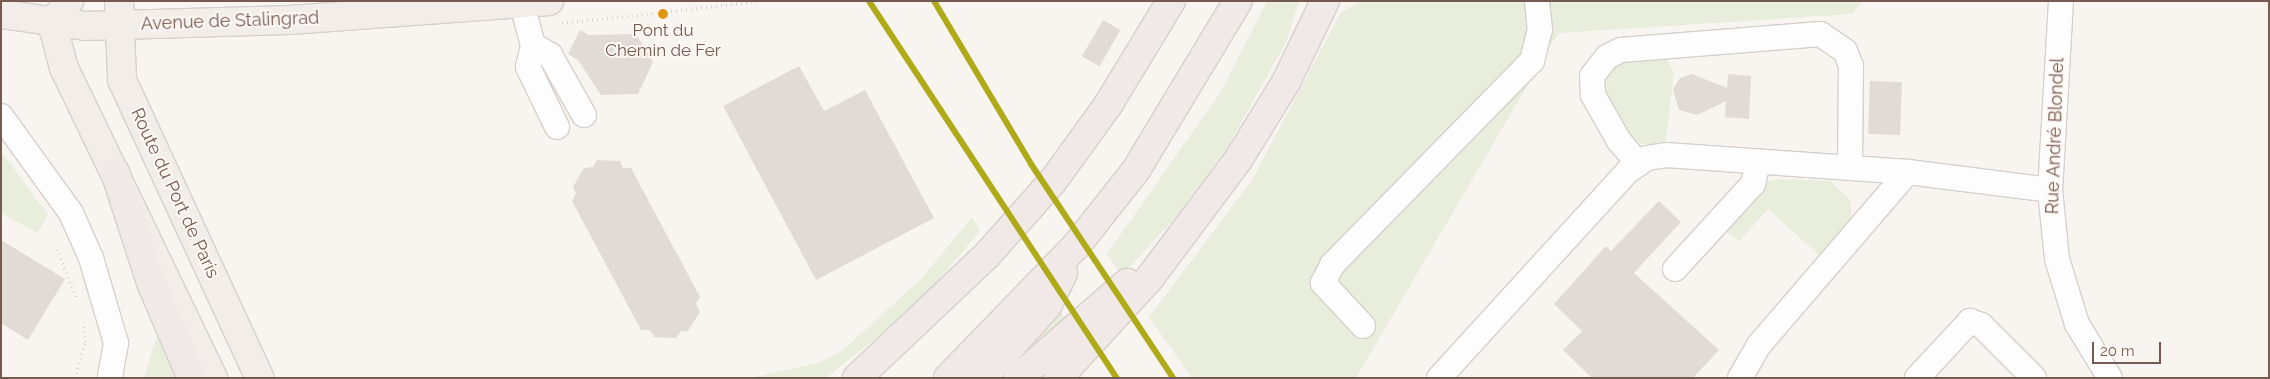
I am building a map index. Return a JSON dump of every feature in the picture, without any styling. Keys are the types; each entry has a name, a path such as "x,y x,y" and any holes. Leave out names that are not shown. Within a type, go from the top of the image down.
{"highway":[{"path":"858,378 987,255 1053,181 1108,105 1172,1"},
{"path":"948,378 1076,246 1136,170 1238,1"},
{"path":"1058,378 1149,279 1172,244 1238,160 1286,82 1323,3"},
{"path":"115,172 151,283 192,378"},
{"path":"1018,378 1172,244"},
{"path":"982,378 1047,306 1076,246"}],"main road":[{"path":"69,1 52,23 64,68 213,378"},
{"name":"Avenue de Stalingrad","path":"1,14 52,23 119,13 290,20 549,1"},
{"name":"Route du Port de Paris","path":"119,13 122,80 260,378"}],"street":[{"path":"1363,326 1323,283 1332,265 1532,61 1540,30 1537,1"},
{"name":"Rue André Blondel","path":"2061,1 2050,190 2056,259 2077,324 2110,378"},
{"path":"522,2 533,44 528,67 557,127"},
{"path":"1639,164 1619,141 1593,95 1592,76 1607,57 1622,50 1820,34 1844,51 1851,66 1850,168"},
{"path":"533,44 550,55 584,114"},
{"path":"1,116 71,213 91,258 116,343 110,378"},
{"path":"1439,378 1639,164 1666,155 1908,172 2050,190"},
{"path":"1675,269 1753,184 1758,162"},
{"path":"1740,378 1759,345 1908,172"},
{"path":"1917,378 1970,321 1981,325 2026,375"}],"path":[{"path":"57,249 80,309"},
{"path":"75,378 86,342 84,317"}],"green space":[{"path":"1267,1 1299,1 1287,40 1227,148 1175,218 1122,275 1107,254 1222,90"},
{"path":"1362,1 1863,1 1852,14 1558,33 1356,378 1192,378 1149,317 1252,180 1341,12"},
{"path":"1665,55 1674,73 1665,145 1641,144 1627,132 1606,97 1607,75 1618,61"},
{"path":"1,151 48,215 37,233 1,213"},
{"path":"1779,179 1830,181 1851,201 1851,221 1820,256 1768,209 1739,241 1723,229 1769,181"},
{"path":"972,217 980,231 918,304 826,378 750,378 818,363 842,351 922,278"},
{"path":"1060,311 1069,325 1008,378 995,378"},
{"path":"158,332 182,378 144,378"}],"building":[{"path":"1103,20 1120,30 1099,66 1082,56"},
{"path":"580,30 589,35 636,34 653,62 638,94 601,95 578,60 568,54"},
{"path":"799,66 824,111 865,90 934,218 816,280 723,106"},
{"path":"1692,74 1727,88 1728,74 1751,76 1749,119 1725,117 1726,101 1697,115 1679,110 1673,89 1680,78"},
{"path":"1870,81 1902,82 1900,135 1868,134"},
{"path":"597,160 620,161 623,168 631,168 700,297 696,304 700,312 688,331 681,331 676,338 654,337 650,330 641,330 572,201 576,193 573,187 584,168 593,167"},
{"path":"1659,201 1681,222 1634,273 1719,350 1693,378 1592,378 1563,350 1582,331 1554,304 1606,246 1611,251"},
{"path":"1,240 65,279 28,340 1,323"}],"transit line":[{"path":"869,1 1117,378"},
{"path":"934,1 1031,164 1173,378"}],"place":[{"name":"Pont du Chemin de Fer","path":"663,14"}]}
